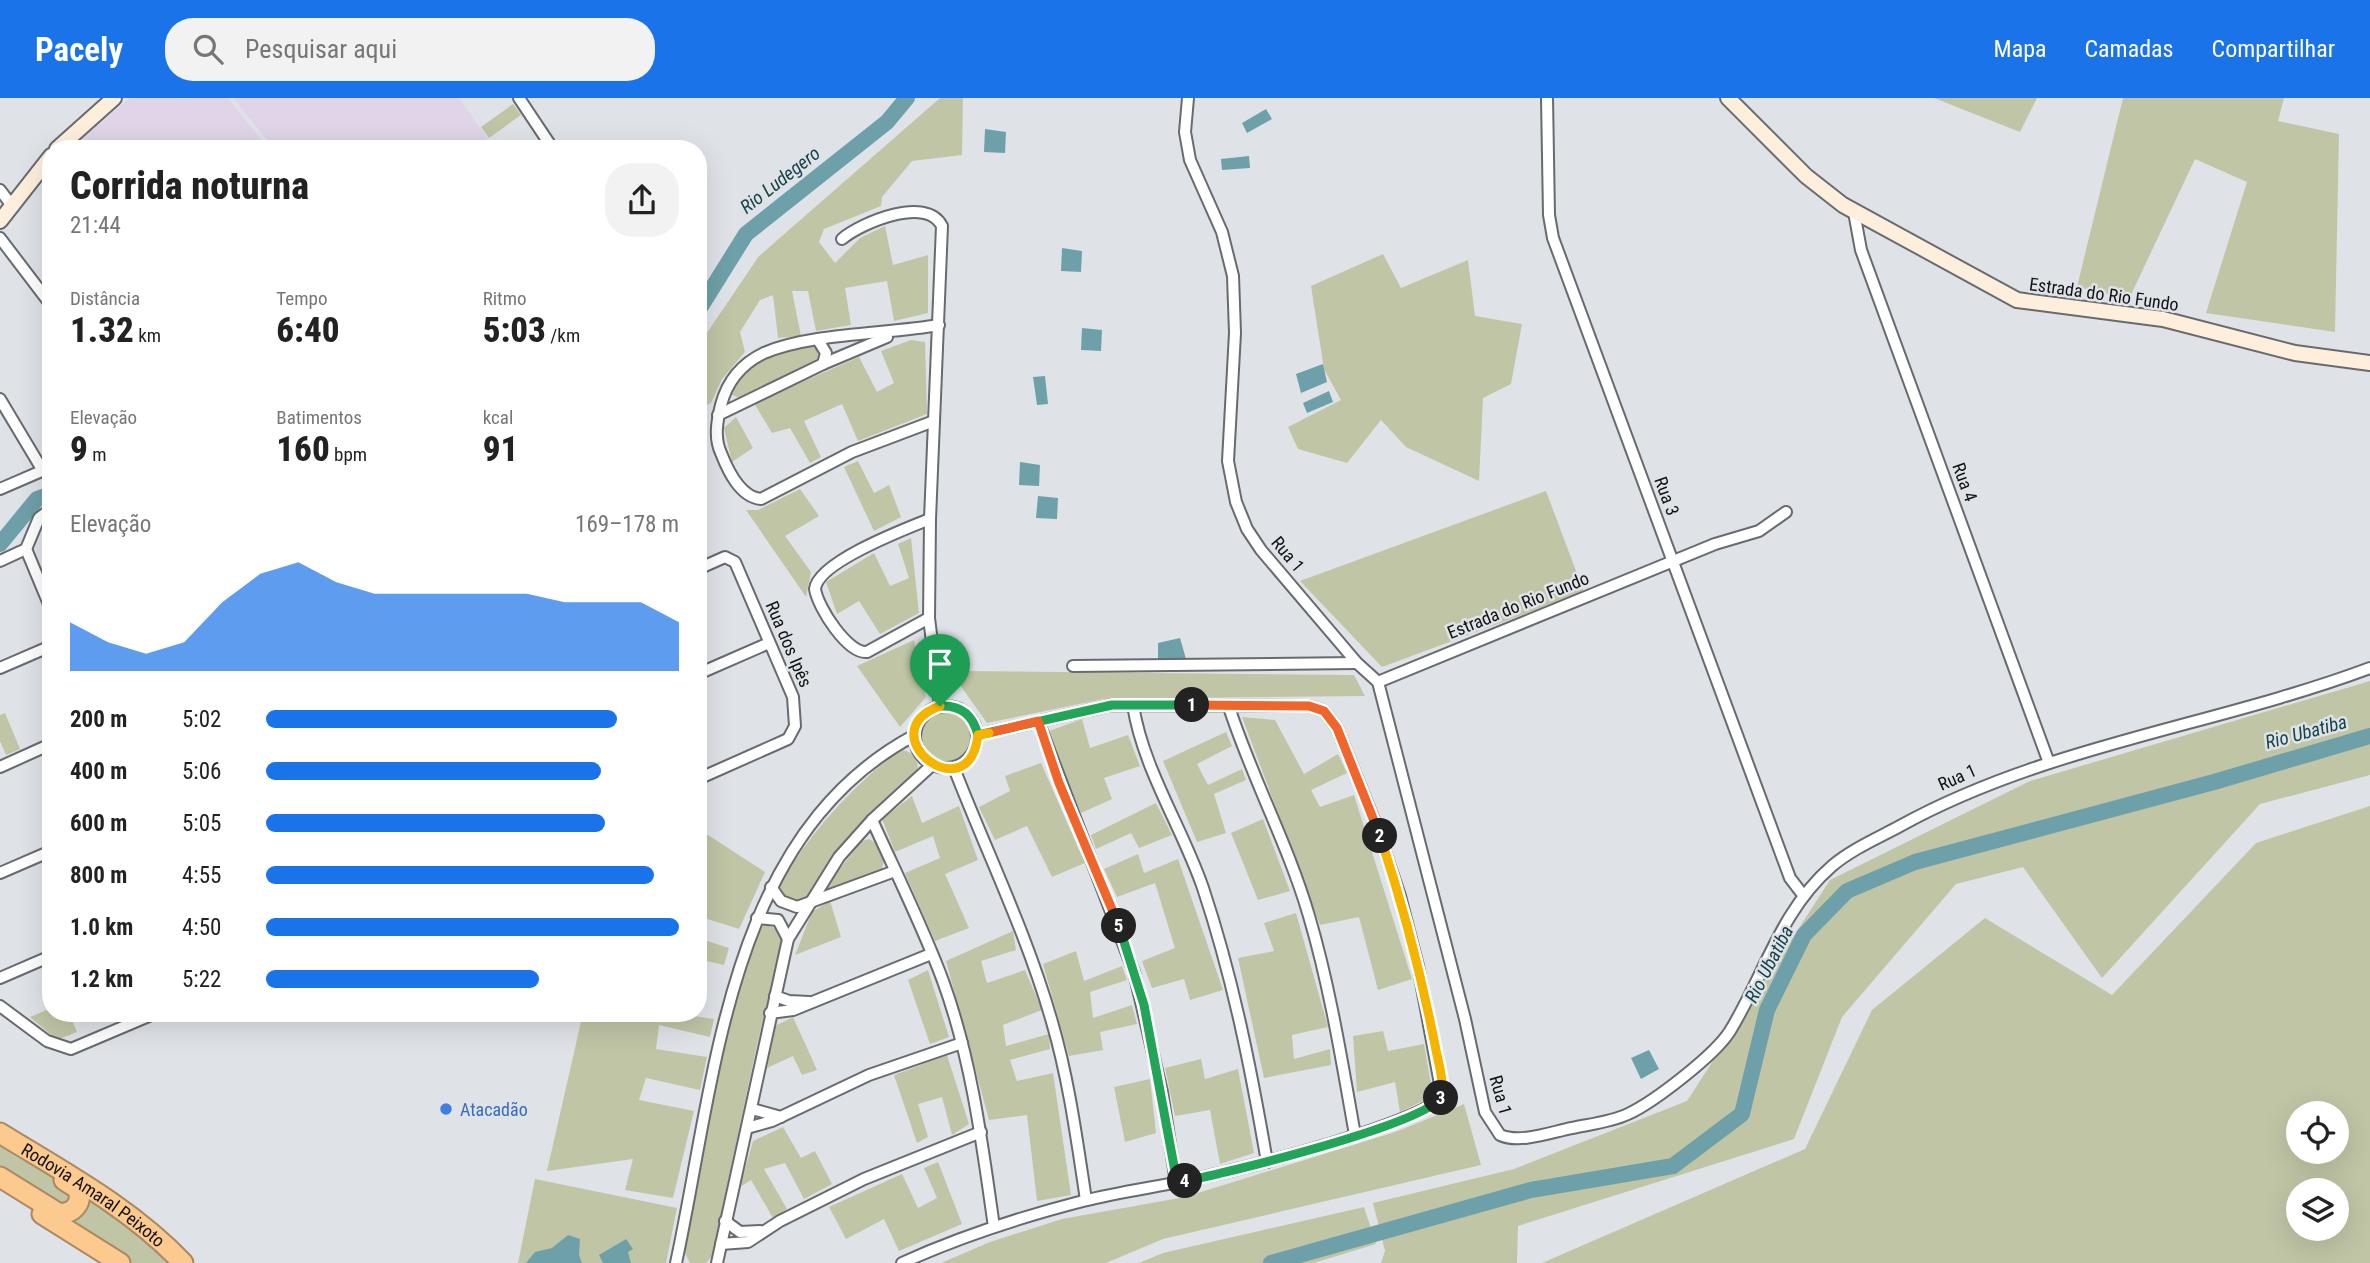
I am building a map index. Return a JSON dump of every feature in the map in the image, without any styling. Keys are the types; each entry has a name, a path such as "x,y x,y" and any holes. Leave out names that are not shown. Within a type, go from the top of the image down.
{"highway":[{"name":"Rodovia Amaral Peixoto","path":"0,1133 109,1201 183,1263"},
{"path":"0,1139 78,1189 80,1199 71,1212 58,1213 0,1177"},
{"path":"0,1186 120,1263"}],"street":[{"path":"67,140 114,98"},
{"path":"519,98 547,140"},
{"name":"Rua 1","path":"1188,98 1185,132 1190,160 1222,232 1233,276 1235,332 1228,461 1236,502 1247,529 1261,550 1357,663 1378,682 1465,1019 1485,1112 1500,1135 1517,1138 1621,1116 1692,1069 1729,1033 1777,935 1803,895 1846,855 1925,812 1994,780 2370,668"},
{"name":"Rua 3","path":"1547,98 1549,215 1553,238 1790,878 1803,895"},
{"name":"Estrada do Rio Fundo","path":"1728,98 1806,176 1854,212 2017,300 2164,319 2295,353 2370,363"},
{"path":"0,221 42,168"},
{"path":"0,190 13,207"},
{"name":"Rua 4","path":"1854,212 1861,250 2049,763"},
{"path":"842,239 871,220 893,215 926,213 938,220 944,236 930,519 929,618 940,706"},
{"path":"0,238 42,293"},
{"path":"934,421 852,452 761,499 754,498 741,489 725,463 717,440 718,415 725,387 743,367 763,354 818,340 900,332 939,325"},
{"path":"718,415 823,363 900,332"},
{"path":"818,340 825,353 823,363"},
{"path":"725,387 729,401 739,405"},
{"path":"0,399 42,462"},
{"path":"0,489 42,471"},
{"name":"Estrada do Rio Fundo","path":"1378,682 1715,544 1759,531 1786,512"},
{"path":"42,518 33,528 26,548 42,587"},
{"path":"929,618 867,652 860,653 849,646 820,606 815,589 822,573 865,548 930,519"},
{"path":"0,561 26,548"},
{"name":"Rua dos Ipês","path":"707,565 725,557 736,562 796,706 792,734 776,745 707,775"},
{"path":"707,670 769,643"},
{"path":"0,668 42,650"},
{"path":"1073,666 1357,663"},
{"path":"902,1263 994,1227 1086,1200 1267,1162 1355,1135 1428,1109 1442,1096 1429,1013 1400,896 1376,825 1329,716 1309,706 1112,705 978,735"},
{"path":"1133,705 1141,741 1202,886 1224,957 1248,1057 1267,1162"},
{"path":"940,706 951,706 970,716 978,735 972,756 954,768 932,765 919,753 915,735 922,716 940,706"},
{"path":"1229,707 1282,838 1309,917 1336,1030 1355,1135"},
{"path":"1038,721 1059,783 1117,922 1137,983 1162,1091 1177,1182"},
{"path":"678,1261 733,985 757,918 771,887 810,827 845,787 882,752 915,735"},
{"path":"0,767 42,748"},
{"path":"717,1263 788,939 839,857 872,820 932,765"},
{"path":"954,768 1009,894 1052,1022 1072,1114 1086,1200"},
{"path":"872,820 943,981 962,1043 981,1132 994,1227"},
{"path":"0,873 42,855"},
{"path":"771,887 776,897 790,907 809,903 895,871"},
{"path":"757,918 778,920 788,939"},
{"path":"771,1013 793,1010 931,954"},
{"path":"0,978 42,960"},
{"path":"775,996 789,1001 812,1001"},
{"path":"0,1006 47,1041 71,1049 135,1022"},
{"path":"747,1128 781,1116 870,1075 962,1043"},
{"path":"752,1109 781,1116"},
{"path":"721,1244 748,1242 766,1229 896,1165 981,1132"},
{"path":"726,1221 748,1234 766,1229"}],"shaded area":[{"path":"130,98 228,98 262,140 81,140"},
{"path":"233,98 459,98 489,140 267,140"}],"green space":[{"path":"940,98 963,98 962,155 912,161 882,197 881,206 824,229 819,242 835,263 860,238 885,226 893,265 928,255 928,313 894,321 887,281 845,288 851,325 816,331 808,291 792,291 801,336 778,338 773,295 760,300 740,332 745,352 722,379 711,403 707,405 707,333 759,256"},
{"path":"1934,98 2037,98 2020,132"},
{"path":"2123,98 2284,98 2278,121 2339,134 2335,332 2206,313 2247,182 2195,159 2129,299 2077,287"},
{"path":"513,104 521,115 489,138 481,127"},
{"path":"1383,254 1401,288 1468,260 1475,316 1522,324 1511,384 1483,398 1479,481 1406,447 1381,420 1347,463 1298,449 1288,427 1341,400 1324,369 1311,286"},
{"path":"911,340 925,342 927,414 858,441 842,404 804,421 821,457 810,463 790,428 772,433 754,403 859,357 877,392 894,383 881,351"},
{"path":"809,346 817,348 819,358 742,399 732,395 732,388 757,364 786,351"},
{"path":"736,417 753,448 732,462 724,428"},
{"path":"858,461 874,493 889,485 901,517 874,531 844,467"},
{"path":"800,489 819,516 785,536 811,572 806,597 746,510 758,510"},
{"path":"1546,491 1584,592 1382,667 1300,581"},
{"path":"911,538 919,613 880,634 859,601 837,614 826,582 874,553 890,586 909,578 898,544"},
{"path":"914,640 926,697 900,727 857,666"},
{"path":"959,671 1354,675 1365,696 1104,699 987,723 955,678"},
{"path":"2370,681 2370,775 2260,804 2102,978 2023,867 1956,884 1842,1017 1794,1139 1518,1226 1517,1263 1381,1263 1385,1251 1373,1203 1514,1169 1687,1101 1830,880 2030,781"},
{"path":"946,709 957,711 966,717 972,726 972,748 966,757 957,763 946,765 935,763 926,757 920,748 918,737 920,726 926,717 935,711"},
{"path":"5,713 20,749 6,755 0,741 0,715"},
{"path":"1242,717 1275,720 1304,774 1338,754 1347,773 1311,790 1320,807 1354,795 1412,979 1378,990 1359,917 1320,925"},
{"path":"1082,719 1090,748 1128,735 1140,766 1104,778 1112,799 1081,813 1049,731"},
{"path":"1226,732 1232,746 1197,764 1208,785 1242,769 1246,780 1214,794 1226,833 1197,842 1163,761"},
{"path":"899,750 909,752 915,757 918,765 916,775 856,832 806,898 800,902 785,900 779,886 804,847 848,795"},
{"path":"1041,763 1085,863 1052,877 1027,826 995,840 979,807 1010,791 1005,776"},
{"path":"912,796 922,823 959,806 978,860 945,874 969,928 935,941 905,873 940,858 933,836 895,852 882,819"},
{"path":"1156,803 1172,835 1139,848 1131,833 1096,849 1091,835"},
{"path":"2370,806 2370,1263 1542,1263 1805,1149 1872,1010 1985,918 2112,995 2256,843"},
{"path":"1263,819 1290,891 1258,900 1231,833"},
{"path":"707,835 765,872 739,929 707,919"},
{"path":"869,839 876,843 884,861 881,871 828,890 826,886 862,841"},
{"path":"1138,854 1144,873 1178,859 1223,990 1190,1000 1184,979 1152,988 1142,961 1175,948 1155,883 1117,897 1104,869"},
{"path":"830,901 841,937 795,955 812,912"},
{"path":"1296,913 1328,1027 1292,1035 1294,1059 1330,1049 1331,1065 1264,1078 1238,958 1274,951 1264,923"},
{"path":"766,925 778,929 784,940 758,1040 712,1256 706,1263 690,1263 683,1249 737,986 758,929"},
{"path":"1013,931 1016,950 981,961 987,983 1025,970 1042,1010 1003,1025 1006,1046 1049,1034 1050,1049 1010,1060 1017,1081 1053,1073 1071,1195 1037,1201 1027,1115 989,1120 946,961"},
{"path":"707,941 729,948 724,965 707,961"},
{"path":"1076,951 1084,981 1122,966 1127,980 1090,992 1093,1018 1132,1005 1137,1024 1100,1032 1103,1050 1069,1056 1043,964"},
{"path":"928,970 949,1037 930,1044 908,980"},
{"path":"42,1012 42,1022 73,1022 77,1032 57,1040 30,1017"},
{"path":"793,1017 817,1070 802,1075 793,1056 767,1068 775,1026"},
{"path":"707,1018 714,1019 710,1037 659,1025 656,1049 707,1057 700,1090 646,1078 639,1100 694,1111 673,1198 625,1190 633,1159 547,1171 581,1022 707,1022"},
{"path":"1383,1031 1388,1051 1424,1044 1433,1096 1400,1112 1395,1082 1357,1092 1353,1036"},
{"path":"947,1055 969,1124 952,1135 942,1097 918,1104 928,1137 917,1143 894,1075"},
{"path":"1201,1059 1205,1079 1238,1069 1254,1153 1220,1164 1210,1110 1175,1116 1165,1068"},
{"path":"1150,1079 1156,1133 1125,1142 1114,1087"},
{"path":"1464,1104 1481,1165 1163,1239 1106,1263 941,1263 990,1242 1062,1219 1185,1197 1398,1131"},
{"path":"783,1127 801,1158 815,1151 832,1184 804,1199 785,1163 764,1169 787,1209 773,1218 751,1180 740,1187 753,1141"},
{"path":"0,1144 70,1188 73,1191 68,1209 0,1174"},
{"path":"938,1162 962,1224 899,1251 884,1219 846,1239 829,1207 902,1174 918,1208 937,1198 924,1168"},
{"path":"535,1179 677,1208 666,1263 518,1263"},
{"path":"91,1195 175,1263 130,1263 71,1224 86,1211"},
{"path":"1364,1207 1376,1244 1314,1263 1139,1263 1163,1253"}],"water":[{"path":"1266,109 1272,119 1247,133 1242,123"},
{"path":"985,129 1006,132 1005,153 984,152"},
{"path":"1249,156 1250,168 1222,170 1221,159"},
{"path":"1062,248 1082,251 1081,272 1061,271"},
{"path":"1082,328 1102,330 1101,351 1081,350"},
{"path":"1323,364 1327,382 1301,393 1296,374"},
{"path":"1045,376 1048,404 1037,405 1033,377"},
{"path":"1329,391 1333,402 1307,413 1303,403"},
{"path":"1020,462 1040,465 1039,486 1019,485"},
{"path":"1038,496 1058,498 1057,519 1036,518"},
{"path":"1180,638 1186,659 1158,660 1158,643"},
{"path":"1649,1050 1659,1069 1641,1079 1631,1058"},
{"path":"568,1235 580,1239 579,1255 582,1263 526,1263 535,1252 552,1248"},
{"path":"626,1239 633,1249 628,1252 631,1263 603,1263 599,1255"}],"waterway":[{"name":"Rio Ludegero","path":"707,297 746,234 887,122 907,98"},
{"name":"Rio Ludegero","path":"0,544 37,499 42,497"},
{"name":"Rio Ubatiba","path":"1271,1263 1531,1190 1673,1166 1742,1114 1767,1010 1804,935 1847,891 1915,862 2214,782 2370,736"}],"place":[{"name":"Atacadão","path":"446,1109"}],"route":[{"path":"940,706 922,716 915,735 915,744 924,760 939,768 954,768 964,764 977,746 978,735 1038,721 1059,783 1121,933 1144,1005 1177,1182 1267,1162 1355,1135 1428,1109 1440,1100 1443,1088 1429,1013 1400,896 1376,825 1337,728 1324,711 1309,706 1112,705 1064,714 978,735 970,716 961,709 940,706"}]}
